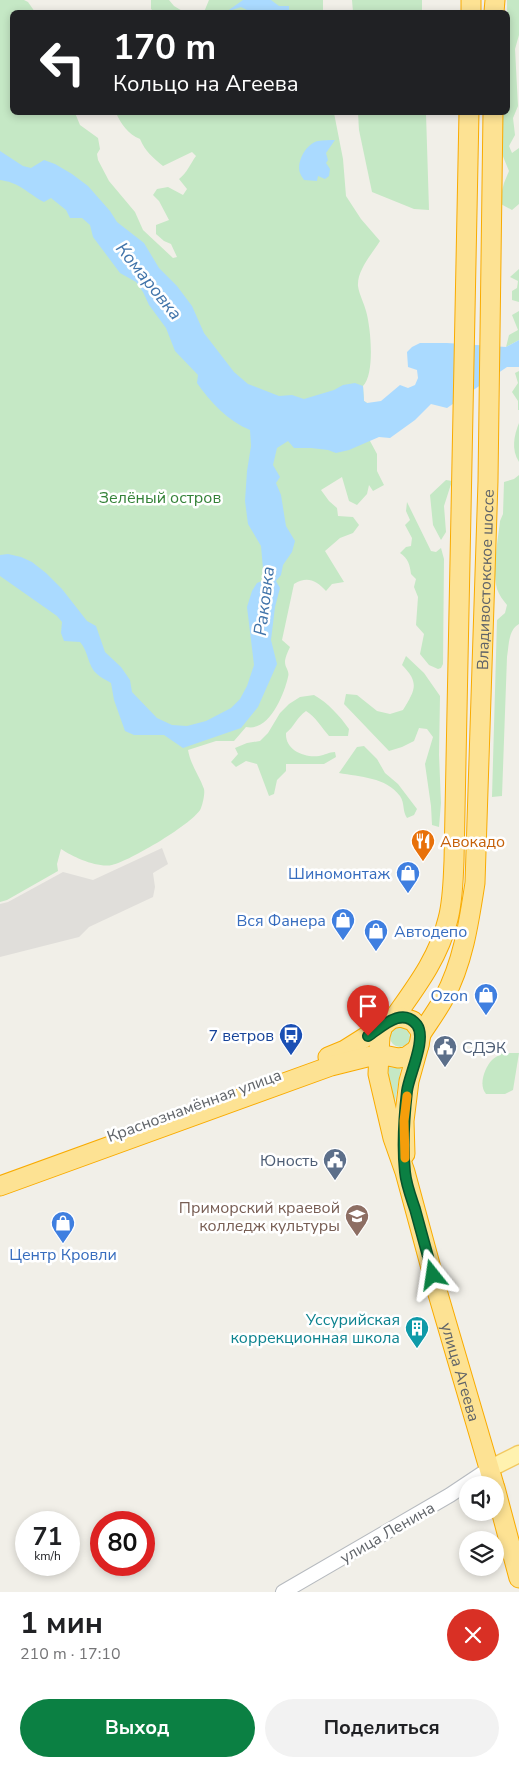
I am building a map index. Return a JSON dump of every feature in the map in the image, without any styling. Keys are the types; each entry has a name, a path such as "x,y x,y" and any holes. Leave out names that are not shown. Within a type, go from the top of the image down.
{"highway":[{"name":"Владивостокское шоссе","path":"389,1022 416,987 437,952 448,919 452,898 455,843 463,483 469,115"},
{"name":"Владивостокское шоссе","path":"420,1040 444,998 459,964 469,924 474,891 488,481 493,115"},
{"path":"461,559 477,555 486,560"},
{"path":"405,1017 413,1021 419,1029 420,1040 416,1050 406,1057 398,1058 379,1054 380,1036 389,1022 405,1017"},
{"name":"Краснознамённая улица","path":"0,1176 345,1050 389,1022"},
{"name":"улица Агеева","path":"405,1172 404,1121 409,1081 420,1040"},
{"name":"Краснознамённая улица","path":"0,1186 331,1066 379,1054"},
{"name":"улица Агеева","path":"379,1054 378,1074 393,1138 405,1172 438,1294 492,1476"},
{"name":"улица Агеева","path":"504,1521 519,1578"}],"main road":[{"path":"498,1476 519,1454"},
{"name":"улица Ленина","path":"283,1592 450,1495 459,1492"}],"shaded area":[{"path":"162,848 168,864 153,873 155,887 153,897 89,927 79,937 0,957 0,904 8,902 63,872 93,880"}],"green space":[{"name":"Зелёный остров","path":"0,0 24,0 28,2 34,10 10,10 10,115 76,115 80,125 98,138 100,149 97,154 98,160 109,181 135,212 143,230 173,258 177,257 171,244 156,234 156,225 169,220 159,201 153,195 157,189 168,187 183,195 187,189 179,179 196,156 192,152 163,166 144,147 140,139 125,128 117,115 334,115 343,159 346,196 361,219 380,241 362,268 358,286 368,319 371,350 369,372 363,386 364,401 367,403 370,441 377,454 377,471 384,485 373,491 369,485 367,494 357,505 349,501 342,477 321,490 337,508 338,516 353,517 359,525 353,533 340,538 325,551 344,582 332,584 326,591 319,584 311,580 303,580 294,584 282,640 290,647 285,662 288,675 279,702 268,718 262,724 246,727 234,741 216,741 188,750 204,791 202,806 196,814 161,841 132,857 112,865 106,866 92,863 61,849 57,864 58,871 7,900 0,902"},
{"path":"151,0 169,0 181,10 152,10"},
{"path":"209,0 323,0 323,10 205,10"},
{"path":"352,0 422,0 422,10 353,10"},
{"path":"507,0 519,0 519,35 515,49 518,106 513,118 515,135 509,146 512,153 519,148 519,204 512,210 499,203 509,171 502,154 503,115 510,115 510,10 507,10"},
{"path":"358,115 426,115 429,210 414,209 372,192 359,130"},
{"path":"519,269 519,302 512,300 512,291 517,288 518,281 510,277"},
{"path":"519,311 519,340 506,347 509,335 518,330 512,315"},
{"path":"519,371 518,410 518,401 512,392 518,383 515,373"},
{"path":"519,423 519,462 515,453 514,442"},
{"path":"519,475 519,624 511,634 507,657 502,796 492,797 497,620 505,613 507,605 497,589 495,573 496,555 500,521 503,514 504,482 514,479"},
{"path":"446,480 452,481 444,506 446,532 441,540 433,525 430,495"},
{"path":"407,502 431,551 436,552 441,548 444,559 443,664 438,669 429,665 420,654 424,634 416,625 418,597 414,587 416,579 411,574 407,559 400,553 406,547 411,546 412,538 405,525 410,520 406,511"},
{"path":"406,656 424,673 440,696 439,755 441,803 439,827 432,825 425,764 433,737 427,729 419,728 414,741 389,751 344,704 346,694 357,695 377,711 390,714 403,710 414,687 408,671 402,665"},
{"path":"314,695 342,719 349,729 348,736 329,736 316,719 306,711 286,733 289,744 296,752 307,756 319,756 335,752 336,757 324,764 286,764 286,771 277,780 274,794 269,796 257,764 246,761 236,767 231,762 238,754 235,748 247,743 260,741 268,733 280,713 289,704 300,697"},
{"path":"364,746 377,759 385,773 398,784 417,809 414,815 407,818 400,796 388,785 372,779 339,773 357,747"},
{"path":"396,1027 404,1027 410,1033 410,1041 404,1047 396,1047 390,1041 390,1033"},
{"path":"503,1053 519,1053 513,1090 505,1094 486,1094 483,1086 485,1071 492,1060"},
{"path":"388,1067 401,1068 393,1113"}],"water":[{"path":"243,0 271,0 279,6 289,6 289,10 247,10 241,7 229,10"},
{"path":"335,140 326,153 328,160 326,163 330,169 329,176 325,179 318,176 317,181 304,180 299,168 301,158 306,149 314,142"},
{"path":"0,151 23,166 31,168 44,160 55,164 88,186 117,222 144,243 159,268 177,286 192,306 204,333 234,372 248,384 279,396 292,395 304,399 334,390 343,385 355,383 363,386 364,401 367,403 381,401 400,385 408,388 415,385 418,378 417,370 408,367 407,352 420,343 506,347 519,340 519,367 507,367 447,408 431,404 415,420 390,438 379,437 349,450 336,453 328,450 294,448 288,441 277,448 273,465 280,477 276,483 281,495 286,526 295,541 292,552 283,565 281,575 276,581 280,588 275,607 271,640 277,664 258,707 241,728 183,748 164,735 134,735 125,731 114,700 111,683 94,671 83,645 80,642 64,641 61,633 62,622 57,616 0,576 0,555 8,554 32,562 46,573 62,589 87,621 96,626 105,652 121,667 130,680 132,692 157,718 172,725 187,726 206,721 231,708 240,699 247,686 254,665 247,607 252,591 257,583 264,580 261,546 248,524 245,501 251,446 250,430 234,422 202,390 197,383 198,375 175,351 166,328 149,305 143,292 136,282 120,273 93,237 90,225 82,218 70,218 66,210 51,198 44,202 16,185 0,180"}],"slow traffic":[{"path":"405,1158 404,1121 407,1096"}],"place":[{"name":"Авокадо","path":"423,862"},
{"name":"Шиномонтаж","path":"408,894"},
{"name":"Вся Фанера","path":"343,941"},
{"name":"Автодепо","path":"376,952"},
{"name":"Ozon","path":"486,1016"},
{"name":"7 ветров","path":"291,1056"},
{"name":"СДЭК","path":"445,1068"},
{"name":"Юность","path":"335,1181"},
{"name":"Приморский краевой колледж культуры","path":"357,1237"},
{"name":"Центр Кровли","path":"63,1244"},
{"name":"Уссурийская коррекционная школа","path":"417,1349"}],"route":[{"path":"368,1036 391,1019 398,1017 405,1017 413,1021 421,1034 409,1081 404,1121 405,1172 433,1275"}],"water label":[{"name":"Комаровка","path":"149,281"},
{"name":"Раковка","path":"264,601"}]}
